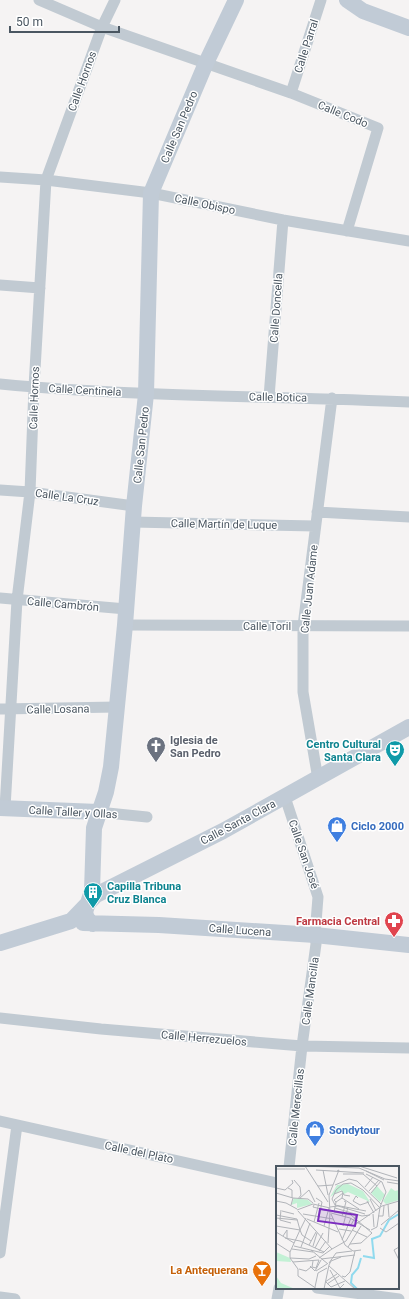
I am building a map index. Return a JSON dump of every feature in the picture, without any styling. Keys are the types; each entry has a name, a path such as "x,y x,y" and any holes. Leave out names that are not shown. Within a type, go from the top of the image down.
{"street":[{"name":"Calle Codo","path":"39,0 102,26 291,93 378,128 347,231"},
{"name":"Calle Hornos","path":"2,808 5,710 30,492 34,387 46,180 102,26 115,0"},
{"name":"Calle San Pedro","path":"88,903 92,891 94,828 98,812 106,792 111,767 125,626 134,506 146,394 151,193 206,63 236,0"},
{"name":"Calle Parral","path":"291,93 322,0"},
{"path":"347,0 363,11 409,28"},
{"name":"Calle Obispo","path":"0,176 151,193 283,220 409,241"},
{"name":"Calle Doncella","path":"269,397 283,220"},
{"path":"0,285 40,288"},
{"name":"Calle Centinela","path":"0,384 146,394"},
{"name":"Calle Botica","path":"146,394 332,398 409,402"},
{"name":"Calle Juan Adame","path":"318,779 303,692 303,626 332,398"},
{"name":"Calle La Cruz","path":"0,490 30,492 134,506"},
{"path":"317,512 409,517"},
{"name":"Calle Martín de Luque","path":"133,522 315,526"},
{"name":"Calle Cambrón","path":"0,598 126,609"},
{"name":"Calle Toril","path":"125,626 409,626"},
{"name":"Calle Losana","path":"5,710 117,707"},
{"name":"Calle Santa Clara","path":"72,921 96,895 285,798 409,726"},
{"name":"Calle San José","path":"285,798 318,897 315,935"},
{"name":"Calle Taller y Ollas","path":"2,808 98,812 147,817"},
{"path":"88,903 85,914 87,919 93,924"},
{"path":"0,943 72,921"},
{"name":"Calle Lucena","path":"72,921 93,924 159,925 315,935 409,945"},
{"name":"Calle Mancilla","path":"302,1046 316,944 315,935"},
{"name":"Calle Herrezuelos","path":"0,1018 101,1029 302,1046 409,1048"},
{"name":"Calle Merecillas","path":"289,1166 302,1046"},
{"name":"Calle del Plato","path":"0,1122 276,1182"},
{"path":"0,1253 17,1125"},
{"path":"277,1299 279,1289"},
{"path":"324,1289 399,1299"},
{"path":"0,1297 15,1299"}],"place":[{"name":"Iglesia de San Pedro","path":"156,763"},
{"name":"Centro Cultural Santa Clara","path":"395,767"},
{"name":"Ciclo 2000","path":"337,843"},
{"name":"Capilla Tribuna Cruz Blanca","path":"93,909"},
{"name":"Farmacia Central","path":"394,938"},
{"name":"Sondytour","path":"315,1147"},
{"name":"La Antequerana","path":"262,1287"}]}
